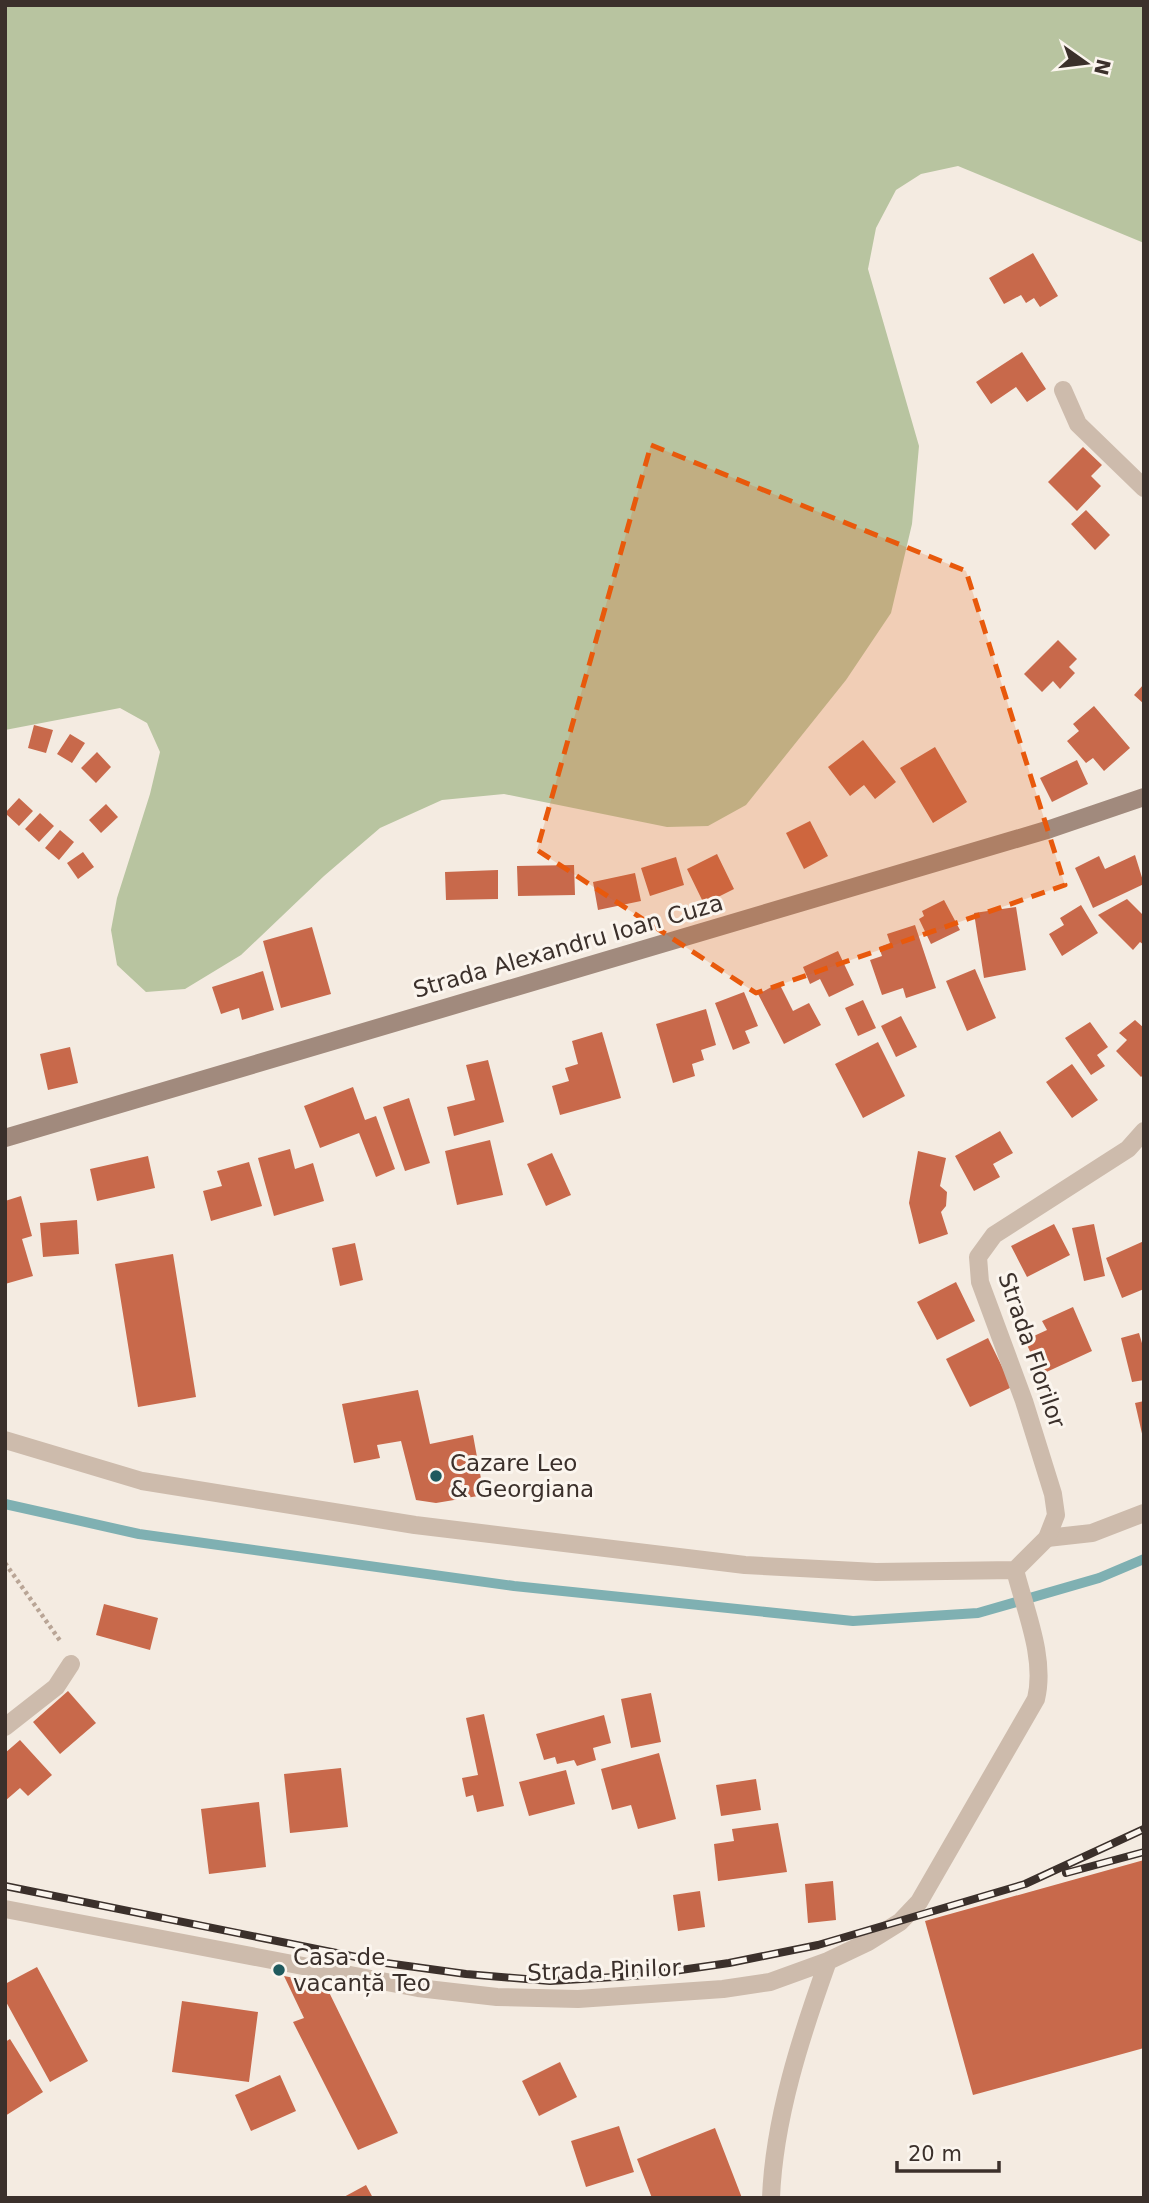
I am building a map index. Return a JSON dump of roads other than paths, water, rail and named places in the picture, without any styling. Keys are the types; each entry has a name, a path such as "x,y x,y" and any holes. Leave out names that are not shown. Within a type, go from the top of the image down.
{"main road":[{"name":"Strada Alexandru Ioan Cuza","path":"5,1138 1050,829 1144,797"}],"street":[{"path":"1063,390 1078,424 1144,488"},
{"name":"Strada Florilor","path":"1047,1538 1056,1515 1053,1494 1024,1401 980,1282 978,1257 994,1235 1028,1210 1117,1156 1144,1131"},
{"path":"5,1440 142,1481 415,1525 745,1565 876,1572 1015,1570 1047,1538 1092,1534 1144,1513"},
{"name":"Strada Pinilor","path":"5,1909 418,1988 497,1997 578,1999 723,1989 770,1982 828,1961 900,1922 919,1902 1036,1699 1040,1682 1038,1663 1015,1570"},
{"path":"5,1727 55,1687 71,1664"},
{"path":"771,2198 772,2171 794,2070 828,1961"}],"waterway":[{"path":"5,1504 139,1534 514,1586 853,1621 978,1613 1099,1578 1144,1559"}],"railway":[{"path":"5,1886 386,1963 466,1974 550,1981 646,1975 729,1963 818,1945 1025,1884 1144,1829"},
{"path":"1066,1873 1144,1852"}],"place":[{"name":"Cazare Leo & Georgiana","path":"436,1476"},
{"name":"Casa de vacanță Teo","path":"279,1970"}]}
